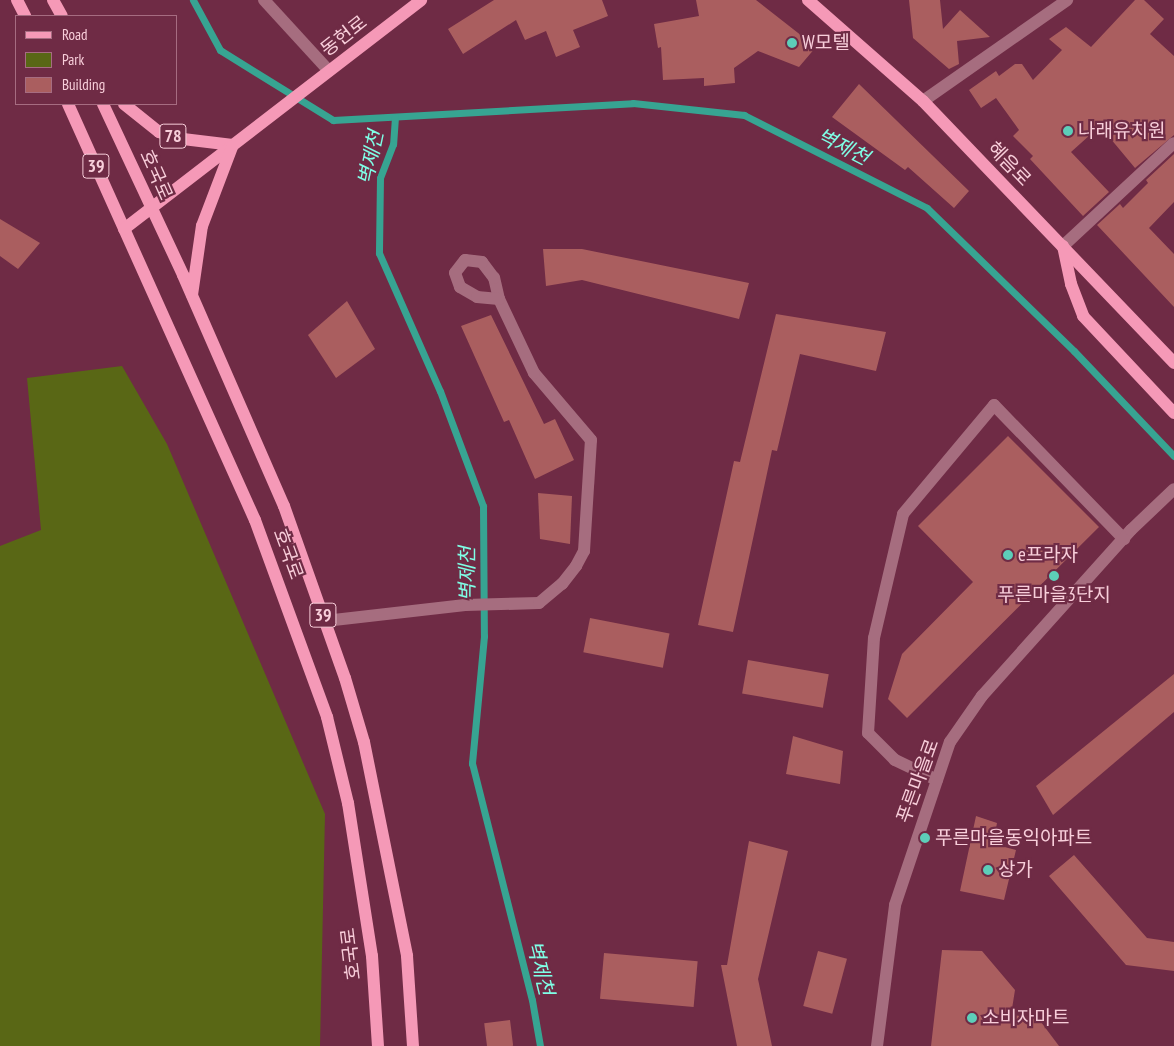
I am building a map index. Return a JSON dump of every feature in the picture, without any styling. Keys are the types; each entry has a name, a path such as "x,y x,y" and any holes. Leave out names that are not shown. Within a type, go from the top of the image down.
{"main road":[{"path":"17,0 24,15"},
{"path":"53,0 61,15"},
{"name":"동헌로","path":"233,145 421,0"},
{"name":"혜음로","path":"808,0 922,101 1174,363"},
{"name":"호국로","path":"68,105 255,520 328,717 348,803 372,956 378,1046"},
{"name":"호국로","path":"103,105 150,209 192,295 284,506 325,621 364,742 407,956 413,1046"},
{"name":"78","path":"125,105 159,132 184,140 233,145"},
{"path":"192,295 202,226 233,145"},
{"name":"78","path":"124,229 233,145"},
{"path":"1063,246 1071,284 1084,316 1174,412"}],"street":[{"path":"264,0 329,71"},
{"path":"922,101 1067,0"},
{"path":"1063,246 1174,143"},
{"path":"325,621 464,605 538,603 562,584 584,551 591,440 534,373 498,299"},
{"path":"937,780 896,760 868,733 874,638 903,514 994,404 1127,535"},
{"name":"푸른마을로","path":"877,1046 895,905 950,742 982,696 1127,535 1174,489"}],"green space":[{"path":"122,366 167,444 325,814 320,1046 0,1046 0,546 41,530 27,378"}],"building":[{"path":"494,0 602,0 608,16 573,30 580,47 556,57 546,31 525,40 516,20 463,54 448,29"},
{"path":"696,0 756,0 816,47 799,67 758,51 734,68 735,83 704,86 704,78 663,80 661,47 658,48 654,24 699,16"},
{"path":"909,0 940,0 943,29 960,10 990,37 957,41 959,64 949,69 913,38"},
{"path":"1135,0 1144,0 1164,19 1150,34 1174,56 1174,135 1135,168 1100,126 1071,152 1109,192 1083,216 1030,159 1033,156 1013,136 1019,130 996,98 981,108 969,90 996,71 999,76 1015,64 1022,64 1033,80 1062,50 1049,39 1066,27 1091,47"},
{"path":"859,84 969,191 954,208 908,167 905,170 832,117"},
{"path":"1174,154 1174,202 1149,228 1174,254 1174,307 1097,225 1120,204 1123,208 1148,183 1146,180"},
{"path":"0,219 40,243 18,269 0,256"},
{"path":"543,249 582,249 749,283 739,319 582,280 546,286"},
{"path":"347,301 375,349 336,378 308,335"},
{"path":"776,314 886,332 876,371 800,354 777,451 772,450 733,632 698,625 734,461 740,462"},
{"path":"491,315 544,424 555,419 574,460 535,479 509,420 504,422 461,326"},
{"name":"e프라자","path":"1008,436 1099,527 907,718 888,699 902,654 973,582 918,526"},
{"path":"538,493 572,496 570,544 540,539"},
{"path":"590,618 670,633 663,668 583,652"},
{"path":"748,660 829,674 823,708 742,693"},
{"path":"1174,674 1174,712 1053,815 1036,786"},
{"path":"793,736 843,751 840,784 786,774"},
{"name":"상가","path":"976,816 997,823 993,844 1016,850 1004,900 960,891"},
{"path":"749,841 788,851 758,979 772,1046 737,1046 721,965 727,965"},
{"path":"1074,855 1147,938 1174,942 1174,971 1126,965 1049,876"},
{"name":"소비자마트","path":"942,950 982,951 1015,990 1011,1015 1038,1018 1059,1046 931,1046"},
{"path":"818,951 847,959 832,1014 803,1006"},
{"path":"604,953 698,961 694,1007 600,999"},
{"path":"510,1020 513,1046 487,1046 484,1023"}],"waterway":[{"name":"벽제천","path":"193,0 220,50 333,120 633,103 744,115 927,208 1074,351 1174,456"},
{"name":"벽제천","path":"395,117 393,144 380,178 379,253 440,391 483,506 484,636 472,763 532,1000 540,1046"}],"place":[{"name":"W모텔","path":"792,43"},
{"name":"나래유치원","path":"1068,131"},
{"name":"e프라자","path":"1008,555"},
{"name":"푸른마을3단지","path":"1054,576"},
{"name":"푸른마을동익아파트","path":"925,838"},
{"name":"상가","path":"988,870"},
{"name":"소비자마트","path":"972,1018"}]}
